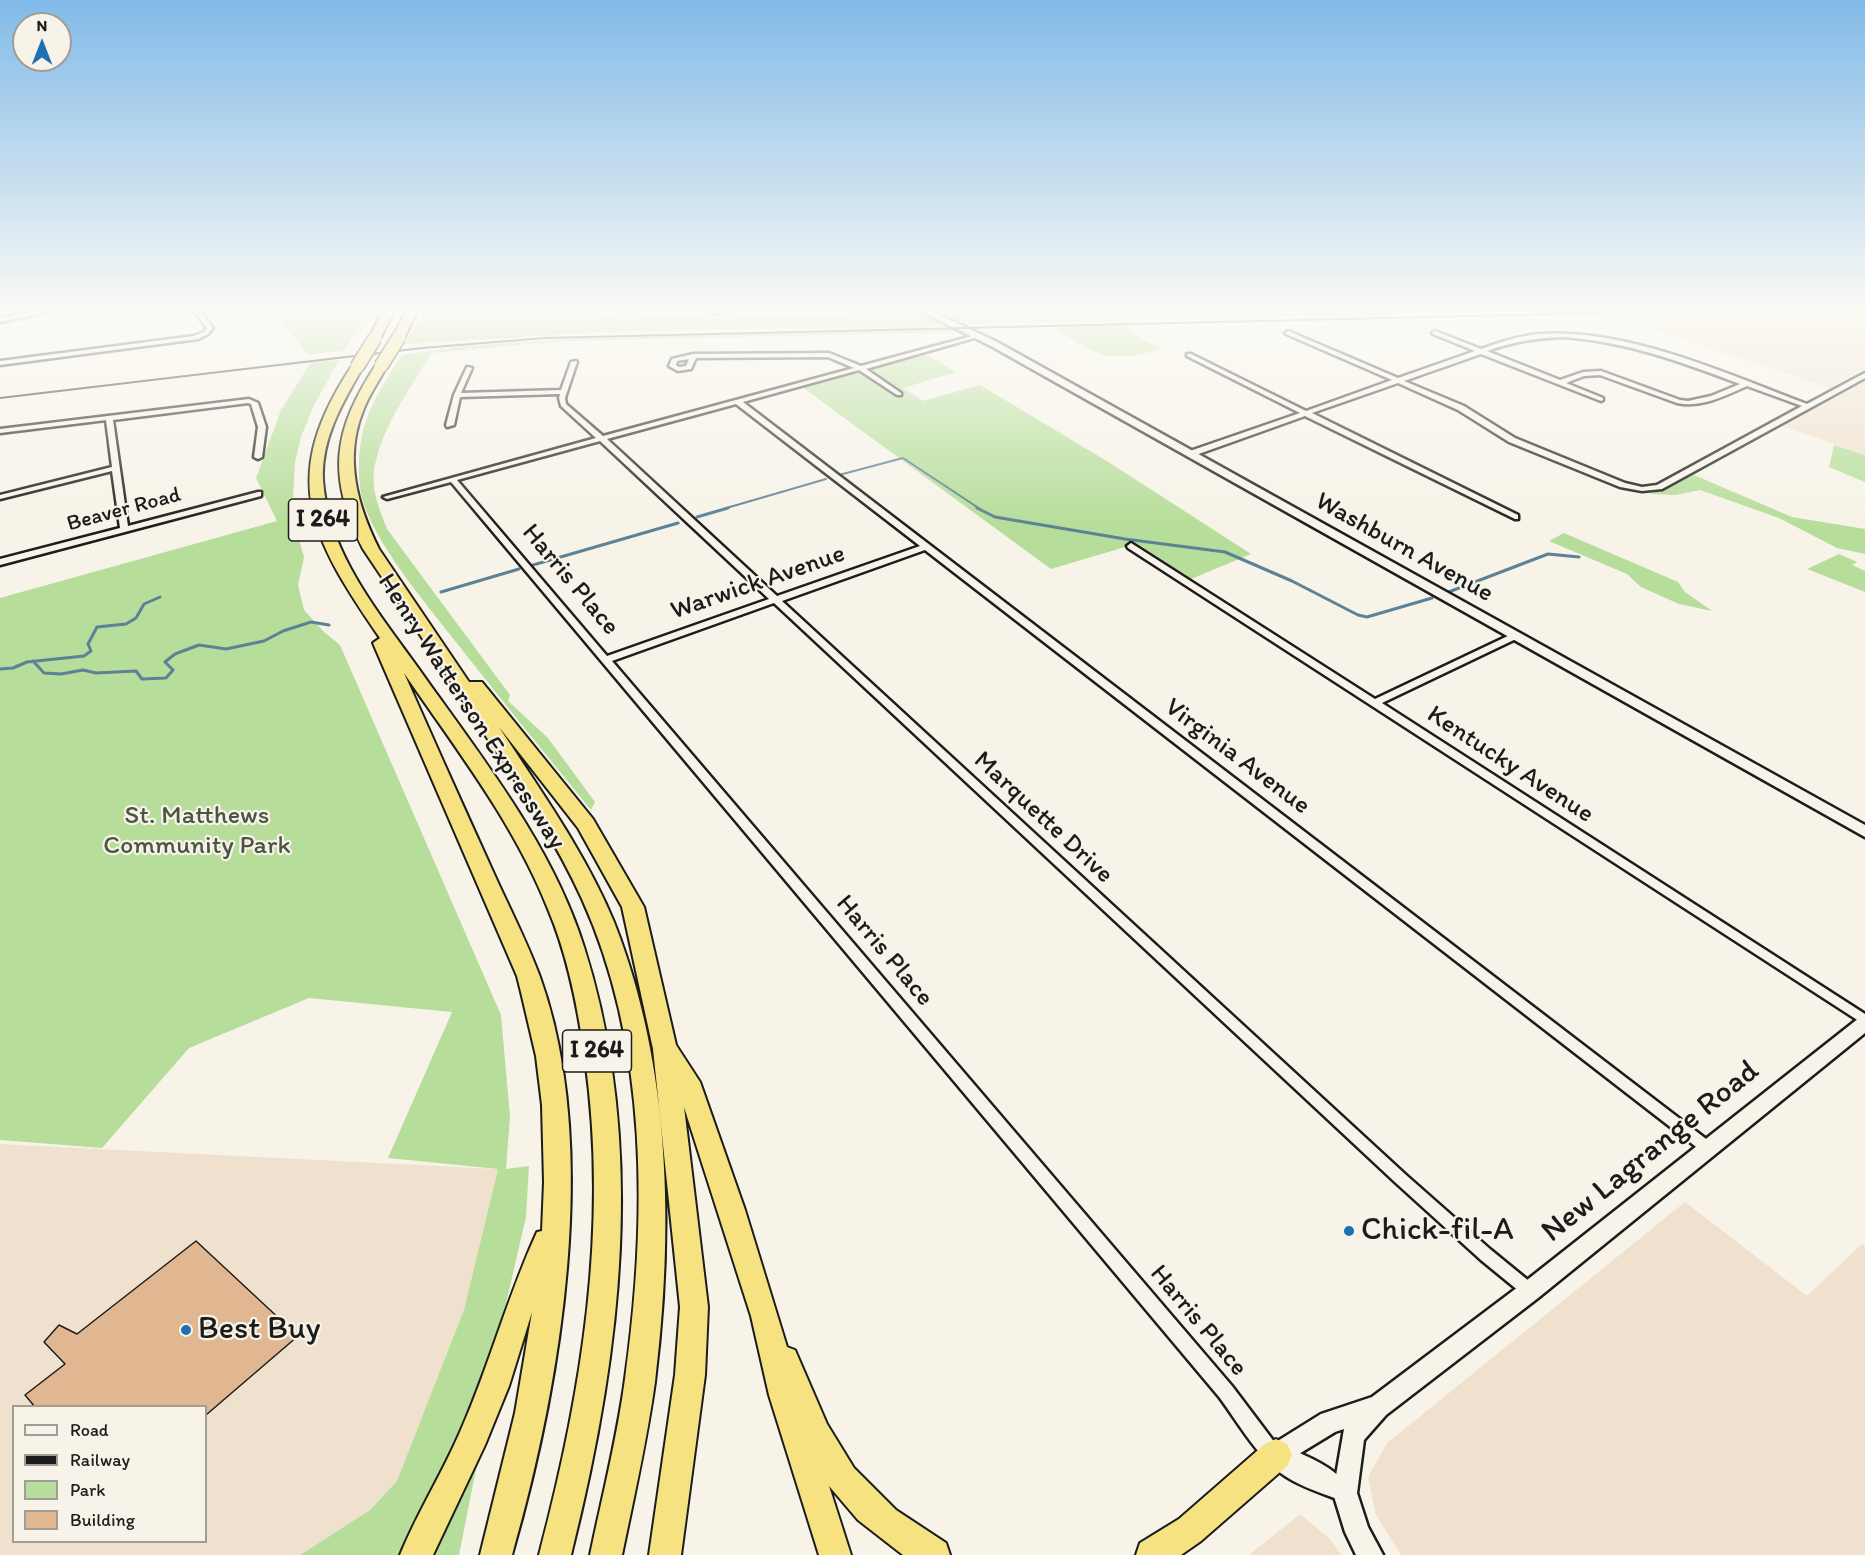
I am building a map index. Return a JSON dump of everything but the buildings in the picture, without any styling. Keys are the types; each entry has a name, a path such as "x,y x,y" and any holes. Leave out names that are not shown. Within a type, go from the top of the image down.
{"highway":[{"name":"Henry Watterson Expressway","path":"349,381 334,404 317,452 318,501 328,536 365,603 509,816 542,873 572,945 593,1028 603,1098 607,1162 603,1292 591,1390 567,1514 555,1555"},
{"name":"Henry Watterson Expressway","path":"373,381 351,425 346,454 350,498 358,523 371,549 552,824 574,863 603,923 622,983 638,1051 644,1092 650,1179 649,1284 638,1391 606,1555"},
{"path":"408,602 559,788 605,853 633,907 665,1049 694,1307 690,1375 665,1555"},
{"path":"365,603 417,727 528,976 544,1035 554,1097 557,1180 547,1304 536,1377 518,1467 496,1555"},
{"path":"665,1049 688,1082 765,1316 788,1406 835,1555"},
{"path":"416,1555 470,1445 494,1386 518,1312 555,1222"},
{"path":"765,1316 814,1430 846,1482 884,1522 934,1555"},
{"path":"1152,1555 1190,1530 1276,1455"}],"street":[{"path":"450,425 457,395 463,381"},
{"path":"457,395 563,392 567,381"},
{"path":"387,497 816,381"},
{"path":"879,381 899,394"},
{"name":"Washburn Avenue","path":"1058,381 1865,832"},
{"path":"1241,381 1515,517"},
{"path":"1190,454 1400,381 1469,411 1512,440 1623,484 1642,489 1659,487 1855,381"},
{"path":"1557,381 1601,399"},
{"path":"1561,382 1565,381"},
{"path":"1621,381 1679,402 1690,403 1702,402 1746,384"},
{"path":"1737,381 1807,406"},
{"name":"Marquette Drive","path":"563,392 562,401 565,407 776,599 1409,1186 1530,1291"},
{"path":"0,431 252,401 262,427 258,457"},
{"name":"Virginia Avenue","path":"738,402 1709,1149"},
{"path":"109,418 124,529"},
{"path":"0,497 116,468"},
{"name":"Harris Place","path":"453,480 1286,1467 1306,1478 1345,1492"},
{"name":"Beaver Road","path":"0,562 258,494"},
{"name":"Kentucky Avenue","path":"1131,546 1865,1022"},
{"name":"Warwick Avenue","path":"605,660 926,547"},
{"path":"1375,703 1515,636"},
{"name":"New Lagrange Road","path":"1370,1555 1358,1532 1345,1492 1353,1435 1378,1407 1530,1291 1865,1022"},
{"path":"1276,1455 1329,1422 1378,1407"}],"shaded area":[{"path":"1807,381 1844,381 1830,388"},
{"path":"1860,381 1865,381 1865,455 1779,425"},
{"path":"0,1144 498,1169 464,1311 397,1481 370,1510 300,1555 0,1555"},
{"path":"1685,1202 1807,1296 1862,1244 1865,1246 1865,1555 1401,1555 1376,1515 1368,1477 1387,1443"},
{"path":"1300,1514 1330,1539 1341,1555 1249,1555"}],"green space":[{"name":"St. Matthews Community Park","path":"299,381 328,381 313,407 301,437 295,462 292,516 304,557 298,585 304,610 324,632 340,645 501,1015 510,1117 506,1169 529,1166 526,1217 498,1338 446,1478 402,1555 300,1555 370,1510 397,1481 464,1310 498,1169 388,1158 452,1012 309,998 189,1048 102,1148 0,1140 0,598 277,521 256,478 281,410"},
{"path":"386,381 414,381 397,409 383,439 374,470 375,493 387,529 510,695 508,701 548,738 595,802 591,810 409,582 382,542 372,522 360,486 360,448 368,416"},
{"path":"825,381 928,381 903,388 923,401 980,385 1110,463 1251,554 1191,579 1135,544 1051,569 802,387"},
{"path":"1834,445 1865,455 1865,482 1829,467"},
{"path":"1694,475 1792,517 1865,529 1865,554 1837,548 1779,518 1700,490 1676,495 1650,494"},
{"path":"1564,533 1678,582 1685,592 1712,611 1679,604 1641,587 1627,574 1549,541"},
{"path":"1839,554 1857,562 1852,565 1865,571 1865,592 1807,569"},
{"path":"474,1464 477,1464 459,1555 428,1555"}],"waterway":[{"path":"839,475 903,458 980,509"},
{"path":"723,509 826,479"},
{"path":"697,517 728,508"},
{"path":"977,508 995,517 1125,539 1225,552 1292,581 1358,615 1367,617 1432,598"},
{"path":"533,565 678,523"},
{"path":"1446,593 1548,554 1579,557"},
{"path":"441,592 519,569"},
{"path":"33,661 84,656 91,651 88,644 97,627 126,624 136,618 144,604 160,597"},
{"path":"33,661 44,673 61,674 83,670 96,673 136,671 142,679 166,678 173,670 165,662 175,654 199,645 226,649 264,641 283,631 311,622 329,625"},
{"path":"0,669 13,668 33,661"}],"railway":[{"path":"0,398 147,381"}],"place":[{"name":"Chick-fil-A","path":"1349,1231"},
{"name":"Best Buy","path":"186,1330"}]}
